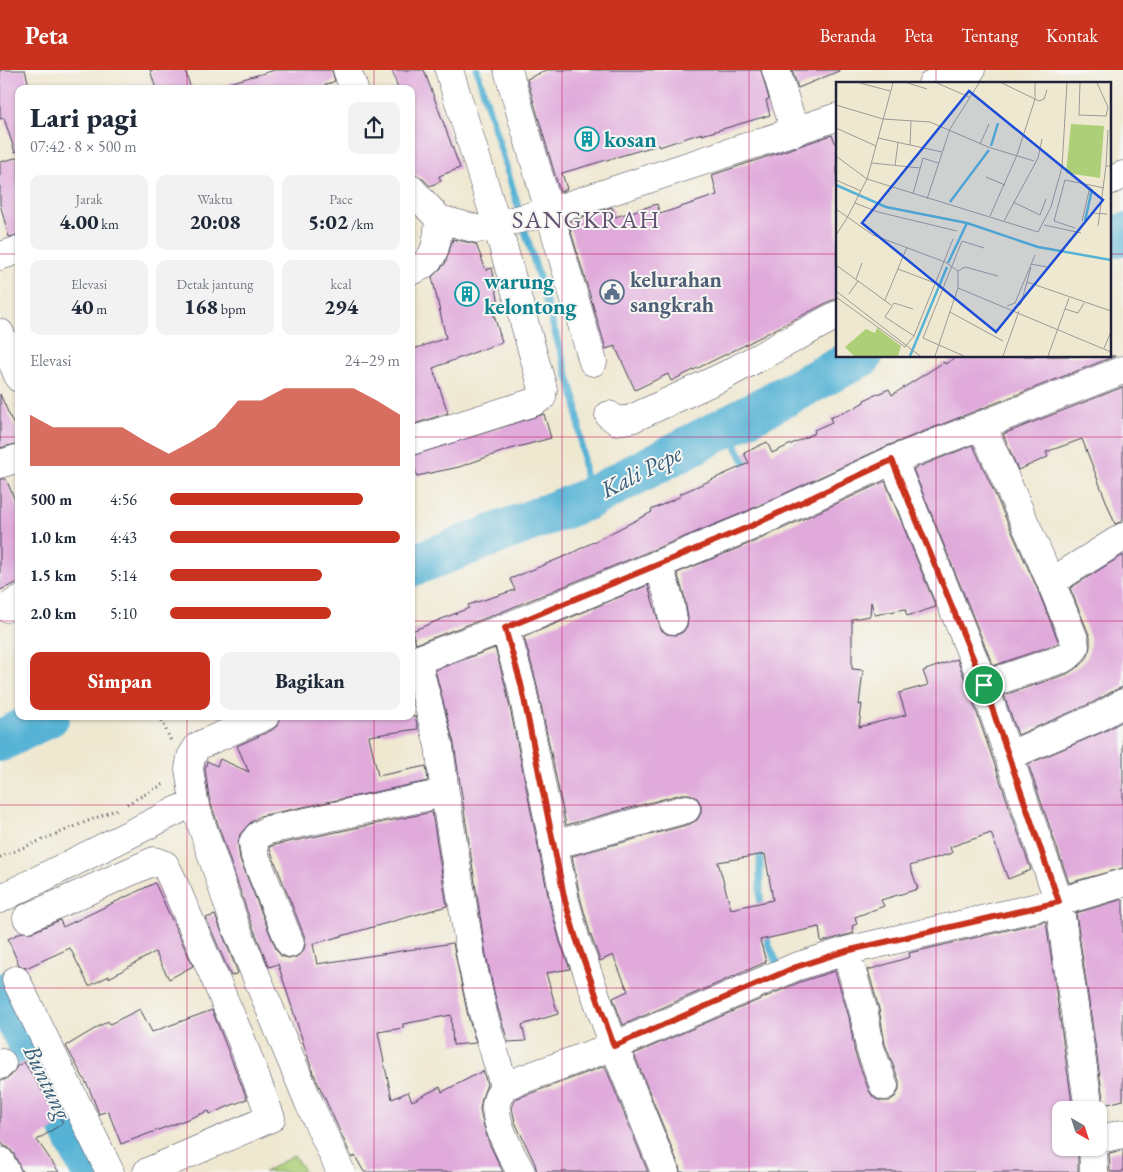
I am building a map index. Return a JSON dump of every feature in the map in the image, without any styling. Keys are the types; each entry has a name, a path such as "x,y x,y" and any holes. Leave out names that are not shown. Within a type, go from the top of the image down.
{"street":[{"path":"347,70 353,85"},
{"path":"415,440 534,402 542,396 543,389 502,224 449,70"},
{"path":"508,70 547,212 593,362"},
{"path":"776,70 795,132"},
{"path":"937,82 970,70"},
{"path":"415,193 439,219 477,229 547,212 836,117"},
{"path":"1110,181 1123,175"},
{"path":"415,269 429,260 437,246 439,219"},
{"path":"0,256 15,251"},
{"path":"609,415 618,421 631,419 753,361 836,315"},
{"path":"0,333 15,369"},
{"path":"415,662 505,628 751,526 892,460 1123,370"},
{"path":"982,426 1051,582 1074,639 1075,647 1073,651 1062,659 984,685"},
{"path":"0,464 15,459"},
{"path":"892,460 984,685 1010,755 1059,902 1088,1101"},
{"path":"1051,582 1123,538"},
{"path":"658,564 669,598 673,620"},
{"path":"505,628 521,684 565,901 614,1046 665,1172"},
{"path":"415,665 439,746 444,793 465,929 483,1013 504,1086 496,1102 498,1117 509,1152 521,1172"},
{"path":"1010,755 1099,717 1123,704"},
{"path":"256,720 198,746 191,757 189,769 194,802 235,925 309,1103 341,1172"},
{"path":"290,943 255,856 253,843 258,836 268,830 444,793"},
{"path":"0,899 194,802"},
{"path":"554,845 686,809"},
{"path":"27,918 154,861 165,865 172,879 241,1039 272,1118 147,1172"},
{"path":"504,1086 614,1046 796,967 846,951 1059,902 1123,883"},
{"path":"846,951 864,1013 870,1048 884,1086"},
{"path":"16,980 110,1172"},
{"path":"1108,1137 1123,1134"},
{"path":"1094,1156 1094,1172"},
{"path":"0,1161 6,1172"}],"path":[{"path":"0,857 121,807 175,779 189,769"}],"green space":[{"path":"294,1155 305,1172 264,1172"}],"building":[{"path":"0,70 25,70 29,85 15,85 15,152 4,118 0,119"},
{"path":"150,70 185,70 190,85 155,85"},
{"path":"275,70 332,70 335,81 325,85 229,85 229,83"},
{"path":"392,70 424,70 460,168 439,176 441,181 430,186 415,174 415,85 397,85"},
{"path":"547,70 761,70 769,99 766,100 770,115 562,173 567,189 560,192 527,79"},
{"path":"792,70 839,70 839,71 798,88"},
{"path":"832,135 836,145 836,299 671,381 668,374 635,390 615,346 606,349 568,222 612,207 615,217 657,204 660,214 717,195 712,175"},
{"path":"15,158 15,236 9,237 0,204 0,162"},
{"path":"453,239 476,244 486,270 492,268 499,304 491,305 502,342 433,368 448,413 415,424 415,349 446,338 432,277 445,264"},
{"path":"955,358 1110,358 887,446 745,512 499,613 416,644 415,630 469,608 468,605 515,590 510,579 568,555 652,512 651,510 681,496 680,494 749,463 744,453 767,442 772,453 815,433 814,430 832,422 830,418 852,409 864,402 864,400 889,389 892,395 944,362 945,364"},
{"path":"1123,387 1123,521 1115,524 1082,439 1046,452 1048,457 1018,470 1003,434"},
{"path":"0,394 15,428 15,444 0,448"},
{"path":"544,414 551,438 507,450 459,467 417,476 415,455"},
{"path":"973,445 1037,588 1059,643 993,666 913,469"},
{"path":"0,479 6,479 15,500 15,584 0,590"},
{"path":"885,481 936,607 907,616 905,609 875,615 871,602 870,616 852,619 852,669 863,670 859,705 862,704 859,727 906,715 899,693 928,685 923,671 957,659 1031,870 1008,879 991,833 950,847 952,853 910,866 918,889 881,900 884,906 855,917 857,924 852,926 854,933 821,942 819,927 760,940 766,962 623,1025 613,998 628,991 613,955 600,961 580,897 572,856 690,824 697,820 701,813 701,805 697,798 690,794 682,794 566,825 536,681 524,637 648,585 661,630 667,634 676,635 683,632 687,626 688,618 684,595 677,573 758,540","holes":["765,854 773,900 731,909 718,862"]},
{"path":"1123,555 1123,687 1092,703 1018,735 1004,695 1067,674 1082,664 1088,656 1090,637 1070,588"},
{"path":"495,648 506,688 550,905 570,969 546,973 558,1014 522,1025 526,1041 508,1042 498,1009 486,955 454,744 435,670"},
{"path":"415,716 418,729 369,736 378,776 426,766 428,781 260,816 240,834 238,845 240,859 276,949 281,956 295,958 303,952 305,938 269,847 432,812 447,906 313,944 317,964 453,943 468,1016 476,1043 453,1045 451,1015 403,1024 403,1028 378,1032 385,1067 392,1099 408,1092 412,1101 440,1087 442,1092 483,1071 487,1084 480,1109 482,1120 489,1143 503,1172 364,1172 355,1156 352,1158 312,1070 278,964 269,967 250,920 209,798 205,769 207,761 217,766 220,759 249,772 237,746 272,730 278,725 279,720 415,720"},
{"path":"1123,721 1123,868 1069,883 1028,764 1105,731"},
{"path":"155,883 193,966 169,979 155,952 109,978 109,976 89,986 70,948 26,968 19,965 8,939 22,932 33,932 60,920 63,927"},
{"path":"1123,899 1123,1100 1108,1104 1108,1101 1103,1101 1076,913"},
{"path":"215,915 238,973 231,976 206,918"},
{"path":"1046,921 1072,1101 1052,1101 1052,1156 1078,1156 1078,1172 680,1172 634,1054 800,982 835,971 849,1017 855,1053 869,1091 874,1098 881,1101 889,1101 896,1096 899,1089 899,1081 885,1044 879,1009 868,970 910,957 909,953"},
{"path":"140,1009 152,1032 212,1010 247,1099 210,1114 209,1111 121,1144 108,1111 99,1114 89,1088 66,1046 108,1021 110,1024"},
{"path":"24,1062 63,1123 37,1140 59,1172 22,1172 14,1154 0,1140 0,1080 11,1076 17,1066"},
{"path":"605,1066 648,1172 537,1172 515,1122 512,1108 515,1099"},
{"path":"1123,1150 1123,1172 1110,1172 1109,1153"}],"waterway":[{"path":"477,70 520,213"},
{"path":"523,224 576,403 588,499"},
{"name":"Kali Pepe","path":"1110,238 1123,234"},
{"name":"Kali Pepe","path":"415,564 588,499 858,358"},
{"path":"726,427 749,471"},
{"name":"Kali Pepe","path":"0,741 41,720"},
{"path":"760,846 760,910"},
{"path":"765,930 768,943 780,969"},
{"name":"Buntung","path":"3,993 92,1172"}],"place":[{"name":"kosan","path":"587,139"},
{"name":"kelurahan sangkrah","path":"612,292"},
{"name":"warung kelontong","path":"467,294"}],"district":[{"name":"SANGKRAH","path":"586,219"}],"route":[{"path":"892,460 984,685 1010,755 1059,902 846,951 796,967 614,1046 565,901 521,684 505,628 751,526 892,460"}]}
